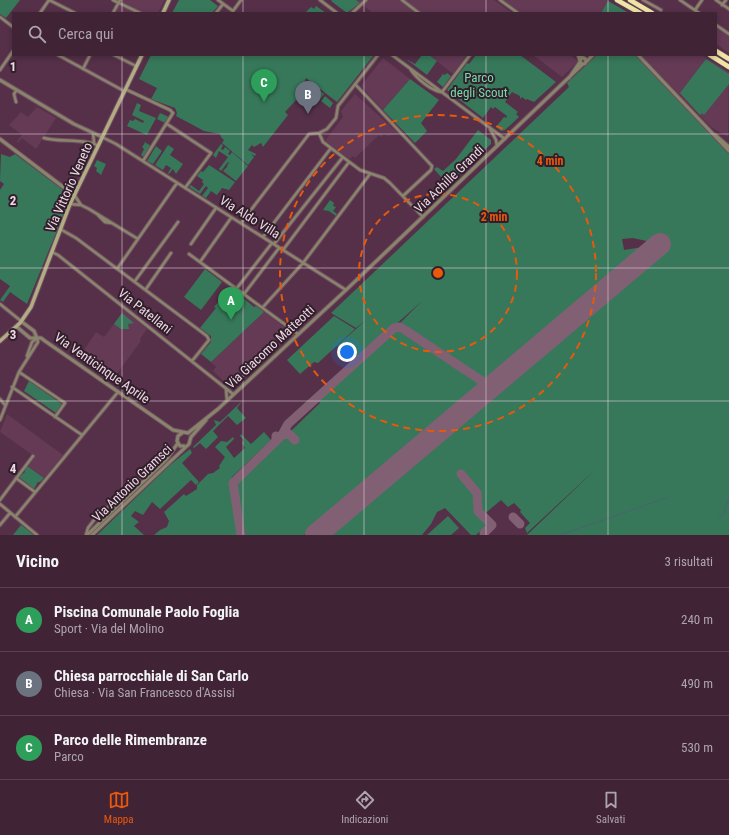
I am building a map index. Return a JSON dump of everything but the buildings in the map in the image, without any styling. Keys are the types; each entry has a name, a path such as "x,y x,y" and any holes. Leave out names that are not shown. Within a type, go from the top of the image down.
{"highway":[{"path":"618,0 638,12"},
{"path":"630,0 650,12"},
{"path":"717,52 729,59"},
{"path":"712,56 729,67"}],"main road":[{"path":"164,12 170,0"},
{"name":"Via Vittorio Veneto","path":"0,341 22,322 32,303 70,204 141,56"}],"street":[{"path":"41,12 49,0 73,12"},
{"path":"113,0 119,1 138,12"},
{"path":"218,0 233,11 241,0"},
{"path":"320,0 336,12"},
{"path":"353,12 366,0"},
{"path":"402,0 418,12"},
{"path":"500,0 517,12"},
{"path":"643,0 660,10"},
{"path":"680,0 698,12"},
{"path":"695,10 702,0"},
{"path":"716,0 729,10"},
{"path":"722,5 726,0"},
{"path":"114,12 119,1"},
{"path":"217,12 223,4"},
{"path":"0,17 12,26"},
{"path":"717,26 729,34"},
{"path":"0,70 12,53"},
{"path":"60,56 83,70 172,112 167,124 143,162"},
{"path":"83,70 90,56"},
{"path":"116,56 136,66"},
{"path":"241,223 309,134 319,133 327,129 336,118 338,106 377,56"},
{"path":"393,56 505,139"},
{"path":"442,92 469,56"},
{"path":"580,56 583,61 592,56"},
{"path":"639,56 729,151"},
{"name":"Via Achille Grandi","path":"346,290 566,82 583,61"},
{"path":"0,80 16,91 102,137"},
{"path":"355,84 432,166 431,170 403,196"},
{"path":"16,91 14,94 16,102"},
{"path":"167,124 211,153 185,188"},
{"path":"489,126 496,140 496,147"},
{"path":"708,129 729,147"},
{"path":"92,133 94,136 94,143"},
{"path":"319,133 321,140 360,170 384,178 423,217"},
{"name":"Via Aldo Villa","path":"102,137 178,183 346,290"},
{"path":"44,138 67,142 94,143 98,146"},
{"path":"0,139 75,196 81,205"},
{"path":"263,237 331,148"},
{"path":"237,288 343,157"},
{"path":"244,294 350,162"},
{"path":"263,308 303,263 370,174"},
{"path":"117,268 178,183"},
{"path":"70,204 81,205 98,215 102,220 111,223 138,239"},
{"path":"191,244 216,208"},
{"path":"200,262 231,218"},
{"path":"135,281 178,222"},
{"path":"60,229 76,238 208,336 209,340 192,361"},
{"name":"Via Patellani","path":"52,252 58,255 233,394"},
{"path":"146,289 171,254"},
{"path":"189,254 298,334"},
{"name":"Via Giacomo Matteotti","path":"183,433 191,432 207,418 346,290"},
{"path":"0,304 22,322"},
{"name":"Via Venticinque Aprile","path":"22,322 34,332 37,338 45,341 173,430 183,433"},
{"path":"17,327 30,338 37,338"},
{"path":"0,420 12,387 32,342 37,338"},
{"path":"26,358 38,342 37,338"},
{"path":"19,372 65,403 55,417"},
{"path":"12,387 82,435"},
{"path":"224,387 227,392 227,400"},
{"path":"15,517 118,392"},
{"path":"0,399 5,406"},
{"name":"Via Giacomo Matteotti","path":"190,439 207,418"},
{"path":"173,430 178,443 182,446 186,446 190,439 183,433 177,439"},
{"name":"Via Antonio Gramsci","path":"87,535 173,452 178,443"},
{"name":"Via Antonio Gramsci","path":"92,535 186,446"},
{"name":"Via Antonio Gramsci","path":"87,535 88,528 94,520 165,454 173,452"},
{"path":"0,500 33,456"},
{"path":"16,478 35,492"},
{"path":"0,504 37,535"},
{"path":"0,525 10,513"}],"shaded area":[{"path":"121,0 165,0 159,12 115,12"},
{"path":"356,0 494,0 511,12 372,12"},
{"path":"503,0 608,1 602,12 521,12"},
{"path":"717,27 729,36 729,53 717,45"},
{"path":"430,56 466,56 453,74"},
{"path":"534,56 571,56 578,61 562,77"},
{"path":"642,56 704,56 729,72 728,137 711,127"},
{"path":"383,58 410,79 383,110 361,86"},
{"path":"355,94 399,134 387,136 384,134 381,137 379,135 355,158 353,156 350,159 325,141 343,117 341,111"},
{"path":"37,107 56,118 36,149 22,138 18,143 17,141 22,135 9,125 21,112 28,117"},
{"path":"124,310 147,329 140,339 141,341 113,379 80,356 96,332 104,337"},
{"path":"264,312 292,333 232,389 213,371 216,367 211,362"},
{"path":"7,414 63,455 44,478 27,466 34,456 0,432"}],"green space":[{"path":"0,0 20,0 6,18 0,14"},
{"path":"179,0 210,0 218,6 213,12 173,12"},
{"path":"356,0 360,3 348,12 346,12 331,1"},
{"path":"608,1 627,12 602,12"},
{"path":"316,6 325,12 306,12 311,7 314,9"},
{"path":"150,56 373,56 337,102 306,78 297,99 285,112 288,115 263,147 261,143 254,147 252,145 248,150 256,154 255,156 251,154 254,157 248,165 222,143 224,140 220,134 204,131 176,116 177,113 175,108 151,99 157,88 139,79"},
{"path":"421,56 430,56 437,61 427,75 406,59 415,64"},
{"name":"Parco degli Scout","path":"475,56 521,56 556,82 534,102 527,99 526,100 522,97 520,99 520,96 512,92 505,102 518,112 516,114 519,117 505,130 501,131 496,127 504,117 506,118 507,116 495,107 493,109 491,107 483,118 447,90 467,63 469,64"},
{"path":"596,56 636,56 729,154 729,535 527,535 597,468 527,533 525,528 530,523 520,512 521,510 514,503 508,507 501,500 482,516 488,524 476,535 471,535 445,508 437,512 431,524 422,535 328,535 664,250 655,238 651,242 633,238 622,239 624,250 643,247 486,381 400,323 422,301 353,363 337,346 366,320 356,328 331,313 569,87 567,83"},
{"path":"706,59 729,74 729,84 704,115 702,113 700,115 680,93"},
{"path":"447,73 451,76 443,87 437,82 443,74 445,75"},
{"path":"410,79 439,100 421,123 427,131 415,143 383,110"},
{"path":"309,81 324,94 319,101 303,88"},
{"path":"325,96 333,103 330,108 321,101"},
{"path":"137,103 141,105 139,111 156,118 147,135 127,126 130,120 133,121 135,119 143,123 144,121 132,115"},
{"path":"160,113 169,117 165,123 157,119"},
{"path":"478,130 491,140 491,144 448,185 434,169 437,167 443,171 456,159"},
{"path":"143,141 151,146 144,157 141,155 144,149 142,147 145,143"},
{"path":"221,144 223,145 221,149 223,150 225,147 230,151 228,154 230,155 232,152 248,166 236,181 223,171 227,167 228,163 230,164 228,162 221,171 219,169 228,157 219,151 216,158 213,155"},
{"path":"168,145 174,149 170,155 183,164 176,174 173,169 169,174 168,173 171,168 166,165 163,170 155,165"},
{"path":"156,146 162,151 153,164 147,161"},
{"path":"1,154 10,157 15,154 71,196 27,304 10,292 3,302 0,300 10,286 0,279 0,190 4,184 0,181"},
{"path":"97,160 106,164 101,175 96,171 97,168 94,166"},
{"path":"209,165 235,182 229,190 222,188 217,195 211,191 206,198 202,196 208,188 206,186 200,194 189,187 191,185 199,191 204,184 202,182 203,180 197,176"},
{"path":"330,200 334,203 333,206 336,207 333,211 337,214 336,216 329,211 323,210"},
{"path":"205,269 222,282 201,310 184,297"},
{"path":"231,288 254,307 256,306 264,312 211,362 201,354 211,342 211,336 200,328 216,308 214,307"},
{"path":"122,313 134,323 128,324 129,329 121,329 114,324"},
{"path":"334,316 355,329 318,363 314,362 300,374 287,360"},
{"path":"395,329 401,330 420,340 470,374 469,375 482,384 304,535 245,535 237,490 238,482 320,403 318,401"},
{"path":"29,381 62,404 56,413 24,391"},
{"path":"242,401 237,408 246,418 237,425 228,416 213,431 218,437 206,449 200,443 194,448 193,447 216,425 214,420 220,422"},
{"path":"264,432 271,440 232,477 230,483 238,535 154,535 167,527 169,521 164,512 184,494 186,496 197,489 197,485 208,474 213,473 220,468 219,466 225,457 215,447 221,441 227,442 233,437 234,439 226,447 234,458 245,448 242,443 244,440 240,436 241,434 251,444"},
{"path":"190,449 192,453 182,463 199,482 196,485 191,480 160,509 152,502 143,515 135,511 131,516 139,522 134,526 144,535 97,535 170,465"},
{"path":"27,466 44,478 38,482 34,489 19,477 25,472 24,469"},
{"path":"448,516 459,528 451,535 427,535"},
{"path":"21,525 34,535 13,535"}],"waterway":[{"path":"560,535 669,497"},
{"path":"718,518 723,515 729,497"}],"taxiway":[{"path":"276,441 282,435 288,424 394,328 400,327 405,330 491,387"},
{"path":"282,435 289,434 295,440"},
{"path":"241,535 233,483 276,441 276,436"},
{"path":"461,474 477,493 478,511 492,525 484,533"},
{"path":"513,517 520,524"}],"runway":[{"path":"316,535 660,244"}],"place":[{"name":"Parco delle Rimembranze","path":"264,102"},
{"name":"Chiesa parrocchiale di San Carlo","path":"308,114"},
{"name":"Piscina Comunale Paolo Foglia","path":"231,320"}]}
